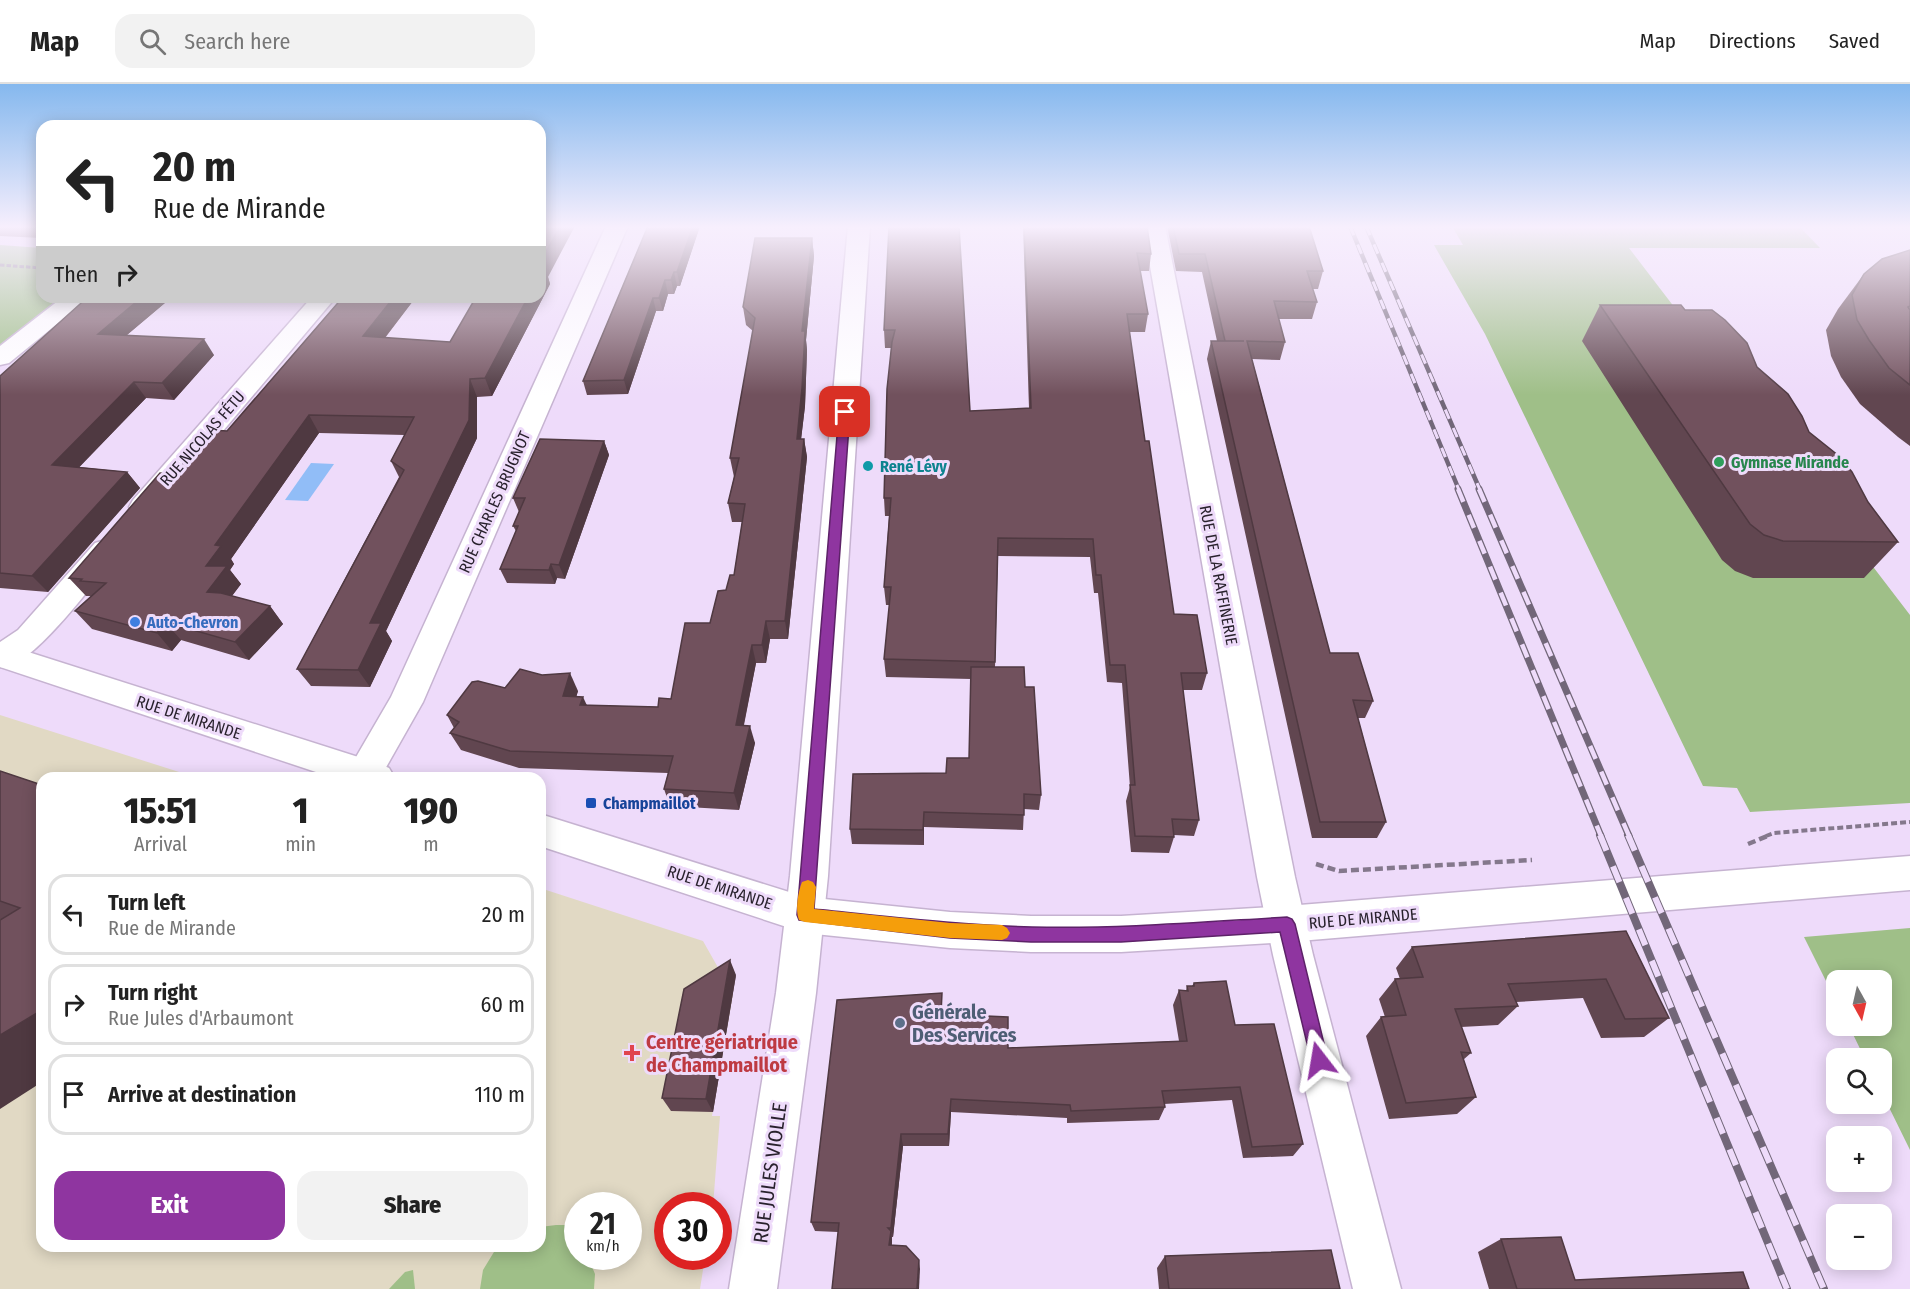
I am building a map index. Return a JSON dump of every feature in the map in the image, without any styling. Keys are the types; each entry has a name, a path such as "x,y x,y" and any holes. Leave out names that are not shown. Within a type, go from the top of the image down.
{"street":[{"name":"RUE CHARLES BRUGNOT","path":"373,772 592,282"},
{"name":"RUE JULES VIOLLE","path":"753,1289 796,993 805,915 855,282"},
{"name":"RUE DE LA RAFFINERIE","path":"1164,282 1270,850 1377,1289"},
{"path":"0,358 70,303"},
{"name":"RUE NICOLAS FÉTU","path":"2,656 29,638 319,303"},
{"name":"RUE DE MIRANDE","path":"2,656 359,772"},
{"name":"RUE DE MIRANDE","path":"546,832 805,915 950,930 1031,934 1121,934 1287,924 1910,873"}],"path":[{"path":"1745,845 1774,833 1910,822"},
{"path":"1270,850 1339,871 1537,860"}],"shaded area":[{"name":"Centre gériatrique de Champmaillot","path":"0,715 179,772 36,772 36,1252 546,1252 546,890 703,941 733,994 712,1116 720,1116 714,1192 654,1192 654,1270 703,1270 700,1289 0,1289"}],"green space":[{"path":"0,282 36,282 36,303 61,303 0,352"},
{"path":"1455,282 1655,282 1910,615 1910,803 1750,812 1737,788 1703,786 1485,334"},
{"path":"1910,928 1910,1150 1892,1113 1892,1048 1860,1048 1854,1036 1892,1036 1892,970 1826,970 1826,981 1804,937"},
{"path":"564,1225 564,1270 593,1270 594,1289 480,1289 483,1270 494,1252 546,1252 546,1226"},
{"path":"413,1270 415,1289 389,1289 405,1272"}],"water":[{"path":"311,463 334,464 308,501 285,500"}],"building":[{"path":"624,282 664,282 659,298 653,298 624,380 583,381"},
{"path":"747,282 807,282 802,331 805,331 797,439 804,439 785,621 766,621 762,645 752,645 736,725 750,726 734,793 664,789 673,756 510,751 450,733 459,722 447,715 472,682 478,681 505,688 520,669 542,675 570,673 563,696 583,697 580,705 658,707 659,698 671,699 685,623 710,623 718,591 726,590 730,575 734,575 745,504 728,503 739,458 730,458 755,318 743,307"},
{"path":"886,282 962,282 970,411 1031,408 1026,282 1142,282 1148,314 1127,314 1145,441 1149,441 1174,614 1197,615 1207,673 1181,673 1199,820 1172,819 1174,837 1135,836 1130,785 1135,785 1125,665 1110,665 1101,575 1096,575 1093,539 998,538 995,662 884,659 891,587 884,587 891,498 884,498 887,389 895,330 884,330"},
{"path":"1211,282 1311,282 1317,302 1274,301 1285,342 1247,341 1330,653 1358,653 1373,701 1353,700 1386,822 1320,822 1211,341 1225,341"},
{"path":"1859,282 1910,282 1910,306 1908,307 1910,310 1910,385 1889,368 1869,340 1857,320 1852,295"},
{"path":"135,303 98,334 204,339 162,383 134,382 52,465 127,472 32,576 0,573 0,376 80,304"},
{"path":"338,303 389,303 363,336 450,342 473,303 525,303 485,378 470,379 469,420 370,623 381,623 358,670 297,669 404,470 391,461 414,417 309,415 215,545 221,546 206,566 227,566 207,592 221,593 270,606 235,642 165,622 157,633 75,611 106,583 69,578 160,473 174,474 212,430 227,431"},
{"path":"1600,305 1681,305 1685,310 1712,310 1725,320 1747,343 1757,367 1788,394 1809,432 1839,456 1852,472 1868,502 1898,542 1783,541 1764,535 1750,524"},
{"path":"540,439 604,441 559,565 551,564 549,570 500,569 518,526 513,526 525,498 513,498"},
{"path":"971,667 1024,667 1025,687 1034,687 1041,795 1024,794 1024,815 924,812 923,830 850,829 853,774 946,773 947,758 969,758"},
{"path":"0,771 36,783 36,1014 0,1035 0,920 20,908 0,901"},
{"path":"1626,931 1669,1018 1625,1019 1606,979 1508,984 1518,1006 1455,1009 1471,1053 1461,1052 1476,1097 1406,1103 1381,1017 1406,1015 1395,979 1423,977 1412,947"},
{"path":"730,960 706,1099 662,1098 684,989"},
{"path":"1226,981 1235,1025 1274,1024 1303,1144 1252,1147 1240,1087 1162,1091 1165,1107 1071,1111 1070,1105 951,1099 948,1134 901,1134 891,1228 888,1228 891,1231 889,1245 906,1246 919,1260 917,1289 832,1289 839,1223 811,1222 837,1000 942,993 941,1014 1008,1017 1008,1048 1187,1041 1179,990 1188,991 1187,986 1194,986 1194,983"},
{"path":"1561,1237 1575,1280 1743,1272 1749,1289 1517,1289 1501,1239"},
{"path":"1331,1250 1340,1289 1169,1289 1165,1256"}],"railway":[{"path":"1373,282 1459,490"},
{"path":"1390,282 1480,490"},
{"path":"1458,489 1601,836"},
{"path":"1479,489 1629,836"},
{"path":"1600,835 1787,1289"},
{"path":"1628,835 1824,1289"}],"slow traffic":[{"path":"808,887 805,915 1002,933"}],"place":[{"name":"Gymnase Mirande","path":"1719,462"},
{"name":"René Lévy","path":"868,466"},
{"name":"Auto-Chevron","path":"135,622"},
{"name":"Champmaillot","path":"591,803"},
{"name":"Générale Des Services","path":"900,1023"},
{"name":"Centre gériatrique de Champmaillot","path":"632,1053"}],"route":[{"path":"845,412 805,915 950,930 1031,934 1121,934 1287,924 1319,1060"}]}
